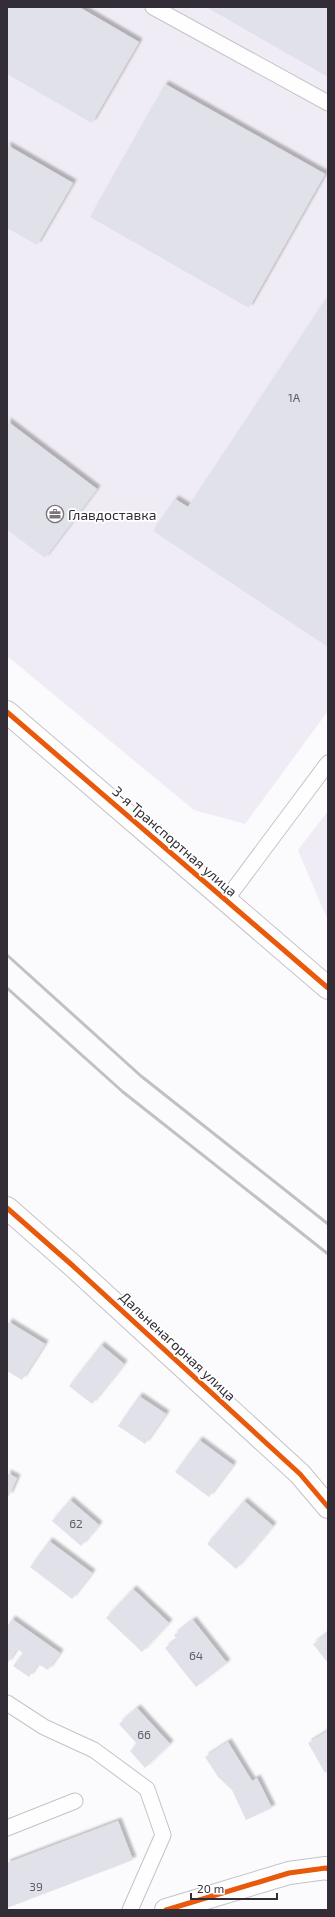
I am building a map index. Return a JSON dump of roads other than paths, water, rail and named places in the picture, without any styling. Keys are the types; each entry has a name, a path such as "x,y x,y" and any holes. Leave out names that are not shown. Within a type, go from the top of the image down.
{"street":[{"name":"3-я Транспортная улица","path":"7,712 328,988"},
{"name":"Дальненагорная улица","path":"7,1208 72,1265 300,1474 328,1507"},
{"path":"166,1910 289,1873 328,1869"}],"lane":[{"path":"153,7 328,103"},
{"path":"225,901 328,763"},
{"path":"7,1703 44,1727 94,1750 147,1789 164,1835 130,1910"},
{"path":"7,1828 75,1801"}],"railway":[{"path":"7,955 141,1076 328,1224"},
{"path":"7,988 123,1092 328,1254"}],"place":[{"name":"Главдоставка","path":"55,514"}]}
